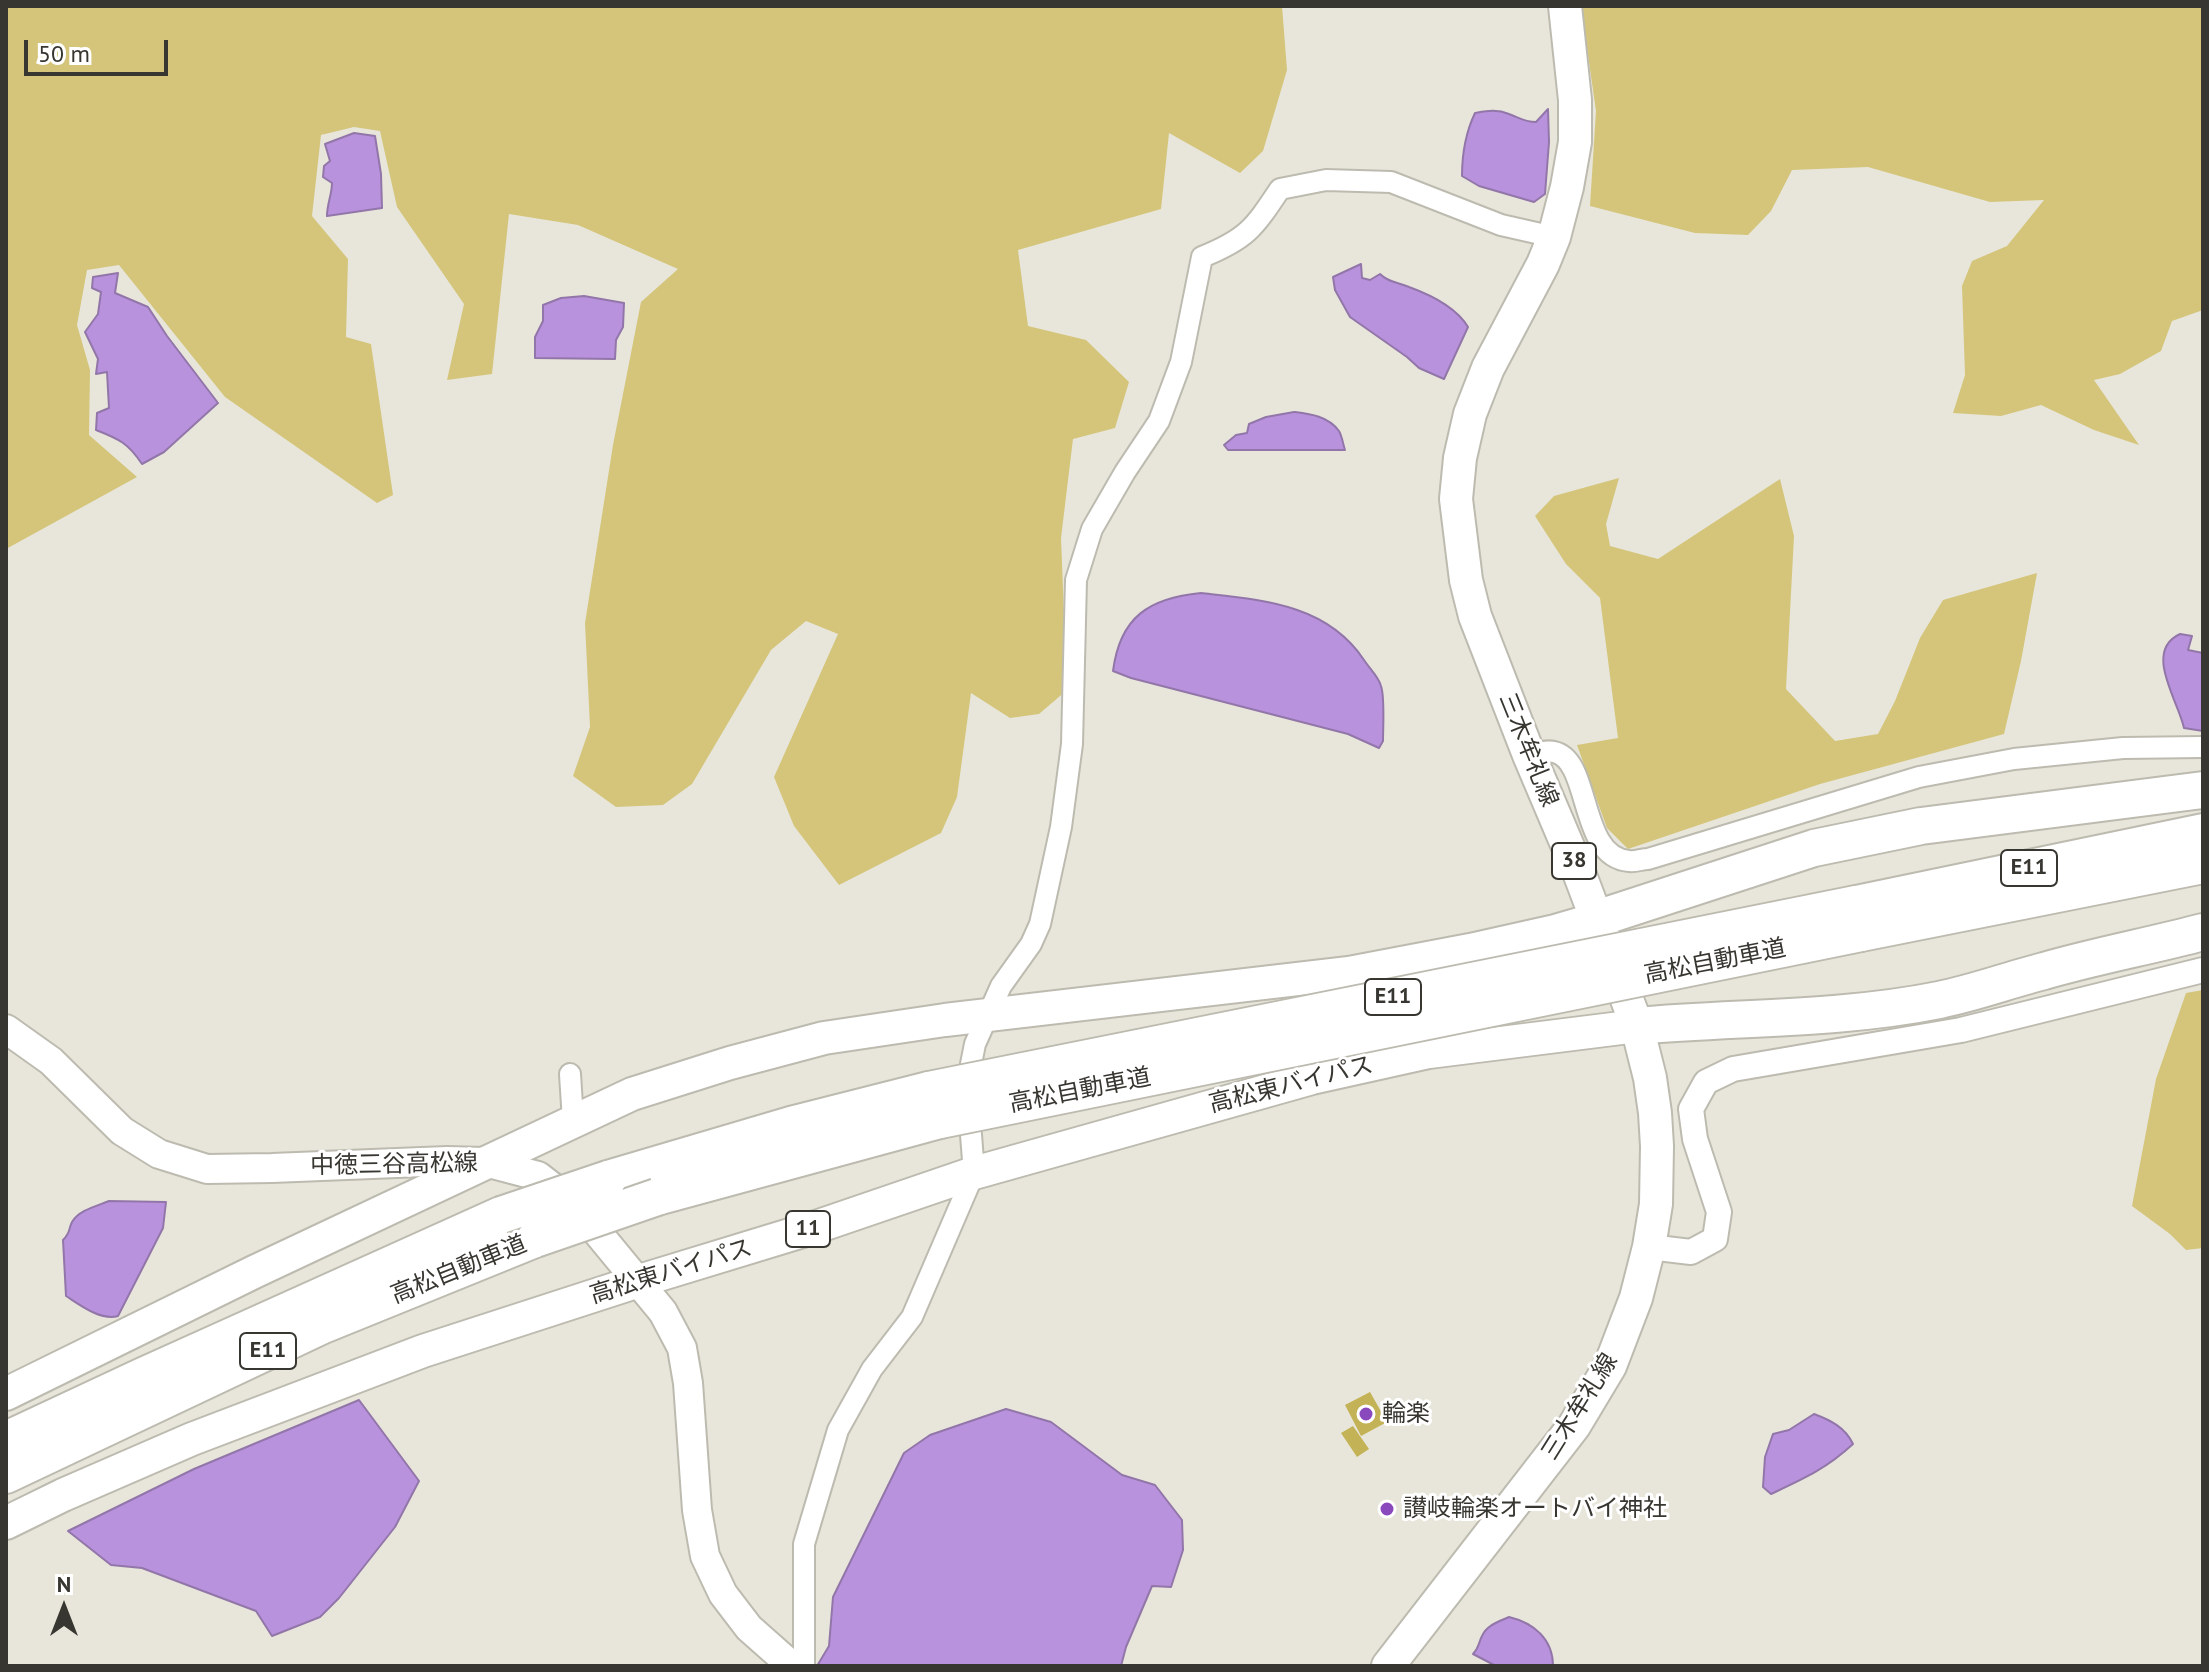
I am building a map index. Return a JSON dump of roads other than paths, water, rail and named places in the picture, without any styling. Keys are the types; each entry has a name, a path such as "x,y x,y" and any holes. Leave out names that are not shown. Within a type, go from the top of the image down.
{"highway":[{"path":"1596,919 1814,848 1921,826 2203,790"},
{"name":"高松自動車道","path":"6,1440 501,1215 608,1179 791,1125 935,1105 1859,918 2203,832"},
{"name":"高松自動車道","path":"1859,918 2203,865"},
{"path":"1637,1026 1849,1013 1940,1000 2203,932"},
{"name":"高松自動車道","path":"6,1475 323,1325 535,1239 935,1105"}],"main road":[{"name":"三木牟礼線","path":"1388,1666 1581,1414 1610,1366 1636,1298 1656,1204 1657,1146 1650,1078 1637,1026 1580,875 1475,616 1466,580 1456,499 1460,458 1470,414 1488,368 1543,264 1554,237 1567,187 1575,142 1575,100 1565,6"},
{"path":"6,1394 632,1094 730,1063 824,1038 1349,973 1470,950 1596,919"},
{"name":"高松東バイパス","path":"6,1523 192,1439 423,1351 816,1227 974,1173 1312,1078 1429,1052 1637,1026"},
{"name":"中徳三谷高松線","path":"6,1029 51,1061 122,1131 159,1154 207,1169 485,1162 538,1176 574,1204 663,1312 682,1348 688,1383 697,1510 705,1556 723,1594 749,1628 792,1666"}],"street":[{"path":"804,1666 804,1544 838,1430 872,1369 912,1317 974,1173 967,1084 975,1044 1001,986 1031,944 1040,924 1061,827 1072,744 1076,580 1092,529 1159,421 1181,362 1202,257 1229,246 1254,227 1280,189 1326,180 1391,182 1501,225 1554,237"},
{"path":"1529,755 1557,752 1570,763 1599,844 1614,856 1628,861 1648,859 1919,777 2014,759 2123,748 2203,747"},
{"path":"1649,1247 1691,1252 1715,1239 1719,1212 1695,1139 1691,1109 1706,1082 1733,1069 1961,1030 2203,970"},
{"path":"570,1074 573,1121"}],"place":[{"name":"輪楽","path":"1366,1414"},
{"name":"讃岐輪楽オートバイ神社","path":"1387,1509"}]}
